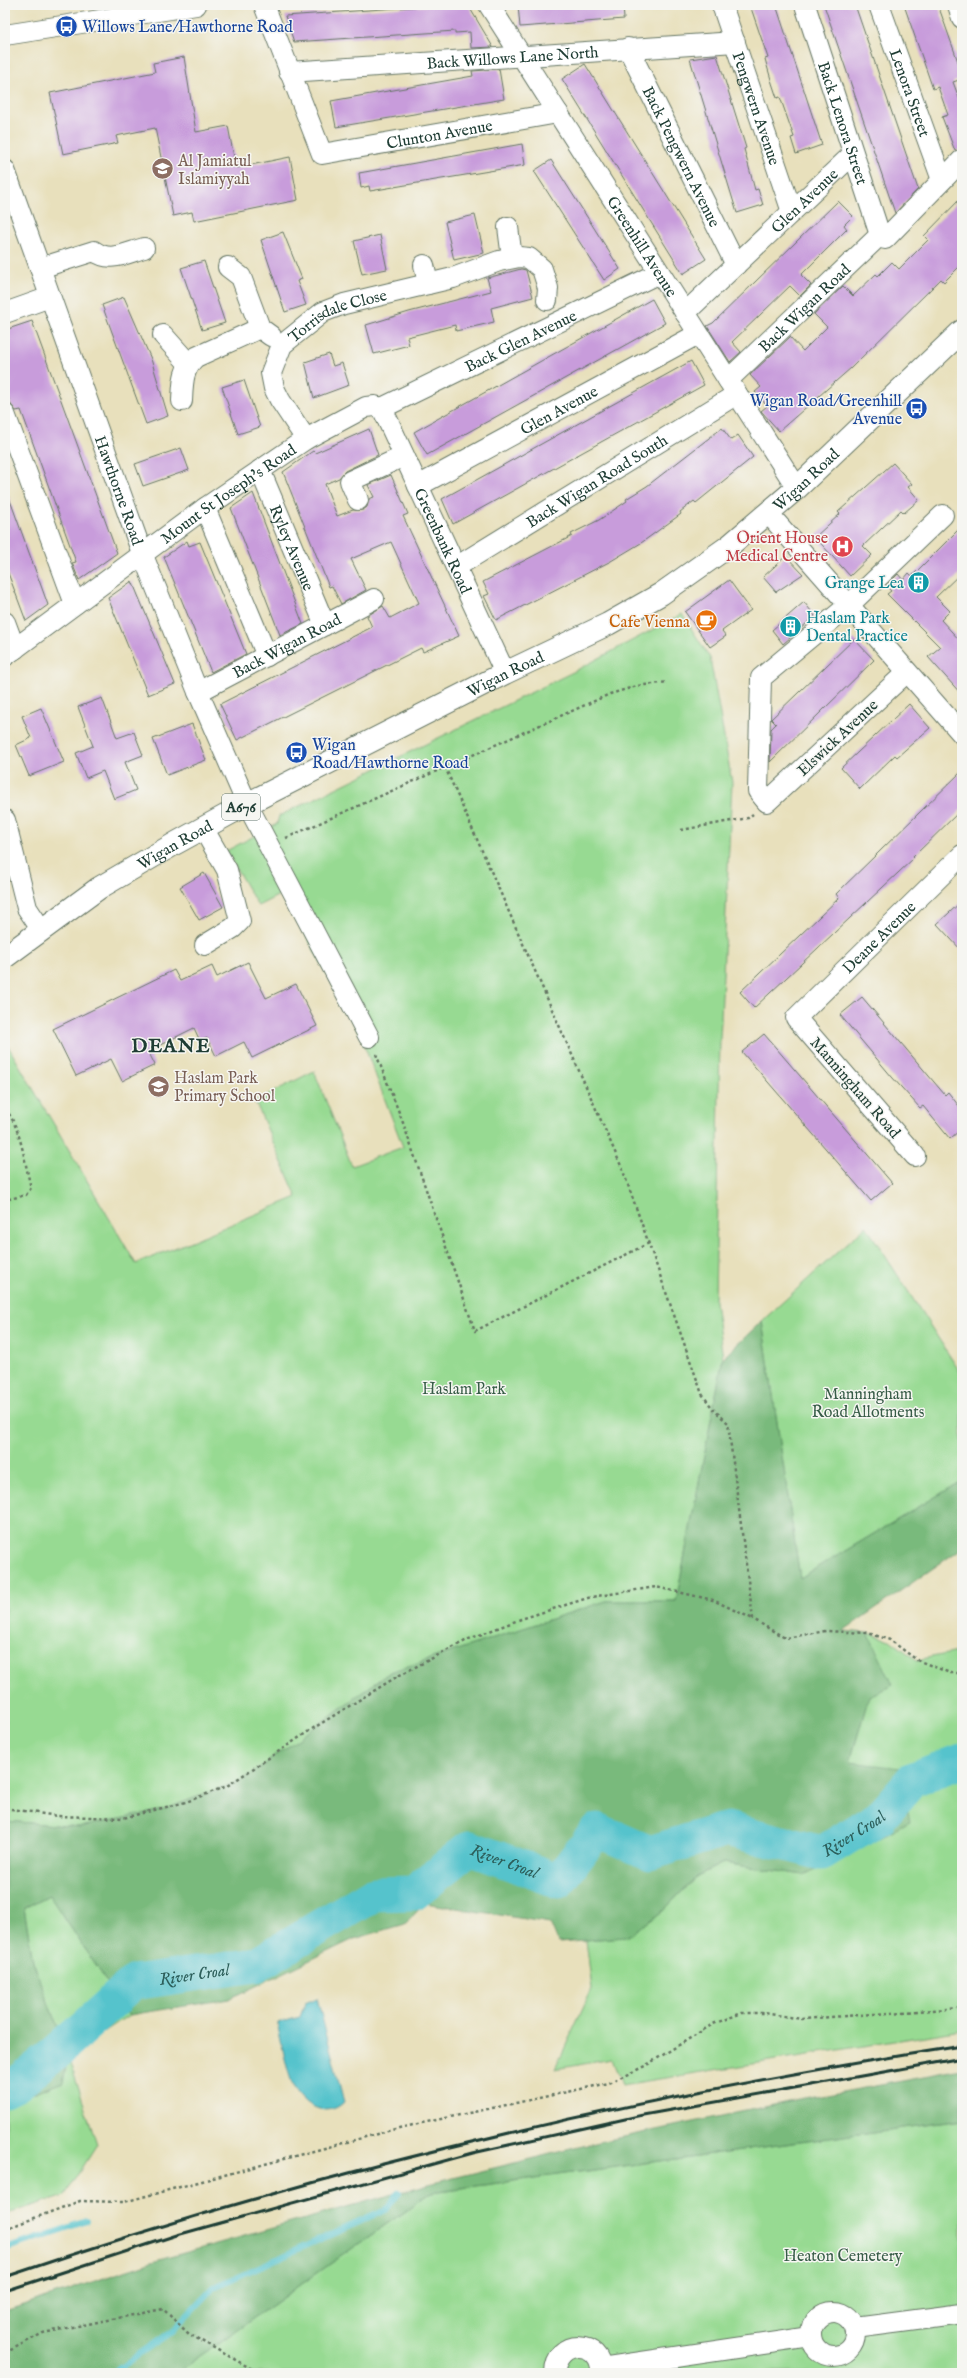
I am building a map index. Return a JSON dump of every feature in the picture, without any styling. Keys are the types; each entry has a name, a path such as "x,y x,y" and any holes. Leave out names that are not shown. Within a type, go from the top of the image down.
{"main road":[{"name":"Wigan Road","path":"5,957 41,929 99,888 203,828 247,804 505,673 608,624 661,594 729,546 797,488 962,331"}],"street":[{"path":"5,35 119,11 196,5"},
{"path":"264,5 289,72"},
{"name":"Greenhill Avenue","path":"489,5 797,488"},
{"name":"Pengwern Avenue","path":"722,5 792,212"},
{"name":"Back Lenora Street","path":"805,5 853,154 882,237"},
{"name":"Lenora Street","path":"879,5 942,180"},
{"path":"958,5 962,18"},
{"name":"Back Willows Lane North","path":"289,72 521,55 735,42"},
{"name":"Back Pengwern Avenue","path":"628,48 736,265"},
{"name":"Clunton Avenue","path":"289,72 322,154 558,113"},
{"name":"Glen Avenue","path":"685,313 853,154"},
{"name":"Back Wigan Road","path":"732,387 882,237 962,160"},
{"name":"Hawthorne Road","path":"5,170 142,553 198,692 247,804 369,1037"},
{"path":"508,227 512,258 529,258 542,270 548,288 547,300"},
{"path":"40,268 94,251 102,257 112,257 144,248"},
{"name":"Torrisdale Close","path":"306,439 274,388 271,374 282,345 323,312 344,304 426,274 453,278 512,258"},
{"path":"228,267 241,277 245,284 260,328 282,345"},
{"name":"Back Glen Avenue","path":"382,408 660,273"},
{"path":"5,313 50,297"},
{"path":"182,401 184,373 188,363 196,357 260,328"},
{"name":"Glen Avenue","path":"418,486 698,334"},
{"path":"163,335 188,363"},
{"name":"Back Wigan Road South","path":"456,567 732,387"},
{"name":"Mount St Joseph's Road","path":"10,653 142,553 306,439 366,407 375,406 382,408"},
{"name":"Greenbank Road","path":"382,408 505,673"},
{"path":"5,414 75,604"},
{"path":"358,500 350,481 404,456"},
{"name":"Ryley Avenue","path":"260,470 325,625"},
{"path":"205,508 267,656"},
{"path":"768,513 962,734"},
{"path":"767,802 758,791 761,678 849,604 943,516"},
{"name":"Back Wigan Road","path":"198,692 374,599"},
{"path":"5,622 10,653"},
{"name":"Elswick Avenue","path":"767,802 907,672"},
{"path":"5,820 27,908 41,929"},
{"path":"203,828 227,870 240,921 233,928 205,945"},
{"name":"Deane Avenue","path":"796,1018 962,856"},
{"name":"Manningham Road","path":"796,1018 915,1156"},
{"path":"825,2312 839,2312 846,2316 855,2328 854,2343 834,2365 818,2351 811,2337 814,2321 825,2312"},
{"path":"855,2328 962,2314"},
{"path":"555,2373 558,2358 564,2351 578,2347 593,2352 598,2358 602,2371 811,2337"}],"path":[{"path":"268,846 610,694 636,686 668,682"},
{"path":"445,767 622,1168 702,1394 713,1409 728,1423 753,1619"},
{"path":"681,830 748,818 767,802"},
{"path":"369,1037 402,1120 475,1331 649,1243"},
{"path":"5,1109 18,1132 25,1168 31,1188 26,1195 5,1200"},
{"path":"5,1808 56,1816 123,1818 186,1802 227,1786 312,1729 398,1676 469,1638 520,1619 591,1597 656,1587 713,1600 753,1619 785,1638 826,1631 868,1633 890,1640 924,1662 950,1673 962,1673"},
{"path":"5,2229 80,2200 124,2202 392,2130 609,2083 645,2066 714,2024 742,2013 764,2013 802,2019 962,2008"},
{"path":"5,2353 43,2333 163,2309 189,2334 259,2373"}],"green space":[{"name":"Haslam Park","path":"682,614 710,658 732,782 720,1040 715,1302 723,1358 676,1601 606,1601 390,1672 244,1779 163,1810 80,1827 5,1821 5,1041 136,1264 297,1197 255,1101 314,1071 352,1166 403,1147 361,1037 283,893 258,906 226,851 277,824 279,816 573,672"},
{"name":"Manningham Road Allotments","path":"866,1226 962,1375 962,1481 800,1578 762,1321"},
{"path":"762,1321 800,1578 962,1481 962,1548 843,1631 868,1633 893,1685 869,1696 850,1762 900,1768 910,1822 804,1875 723,1863 697,1876 663,1911 626,1937 558,1942 550,1923 425,1903 405,1924 354,1939 229,1999 129,2015 49,1895 24,1908 33,1962 68,2056 63,2082 5,2104 5,1821 80,1827 163,1810 244,1779 390,1672 606,1601 676,1601 723,1358"},
{"path":"868,1633 890,1640 917,1660 962,1651 962,2030 622,2085 612,2059 555,2069 592,1989 586,1940 626,1936 663,1911 697,1876 723,1863 804,1875 850,1762 869,1696 892,1685"},
{"path":"49,1895 129,2015 68,2056 33,1962 24,1908"},
{"path":"68,2056 97,2145 65,2195 5,2215 5,2104 63,2082"},
{"path":"962,2070 962,2120 432,2192 176,2373 5,2373 5,2311 152,2262 429,2184 599,2142 788,2102"},
{"name":"Heaton Cemetery","path":"962,2120 962,2373 176,2373 432,2192"}],"water":[{"path":"317,1998 344,2102 330,2110 323,2110 310,2105 298,2094 291,2081 277,2023 300,2017 305,2003"}],"building":[{"path":"439,5 468,5 493,47 471,48 470,32 455,33 455,31 294,42 285,16"},
{"path":"518,5 623,5 624,19 520,27"},
{"path":"750,5 776,5 822,145 796,154 791,138 794,137 780,97 777,98 772,83 765,59 768,58"},
{"path":"824,5 855,5 918,189 895,213"},
{"path":"904,5 938,5 962,73 962,79 953,82 962,106 962,149 955,151 942,117 948,115 938,87 933,89"},
{"path":"717,55 746,148 744,149 755,190 758,189 763,205 737,213 690,59"},
{"path":"184,57 196,132 228,126 236,168 290,157 298,200 194,221 192,212 173,216 155,128 116,136 118,143 63,154 50,93 155,72 153,63"},
{"path":"585,64 706,259 683,274 562,79"},
{"path":"499,69 504,99 336,127 331,101 473,76 472,71"},
{"path":"522,144 525,165 370,191 369,186 361,188 359,173"},
{"path":"551,160 620,269 604,280 534,171"},
{"path":"962,197 962,264 944,282 941,279 851,368 779,431 761,411 767,406 755,392 761,387 750,375 790,337 803,351 827,327 814,314 843,286 853,296 876,274 878,276 892,262 899,269 928,240 924,236"},
{"path":"838,201 853,216 844,225 847,229 801,275 811,285 800,296 790,286 732,342 741,352 730,362 707,326 713,323"},
{"path":"475,215 484,253 454,260 445,222"},
{"path":"283,232 302,279 297,281 306,305 285,312 261,240"},
{"path":"380,235 387,269 362,274 354,241"},
{"path":"204,261 225,323 202,330 181,268"},
{"path":"521,269 526,270 533,297 491,308 494,322 456,331 455,325 407,337 409,345 374,354 366,325 409,312 491,291 487,278"},
{"path":"124,297 151,359 168,416 146,424 102,305"},
{"path":"652,299 665,323 427,455 414,432"},
{"path":"32,321 117,553 79,580 72,563 76,562 21,410 16,411 11,405 5,388 5,330"},
{"path":"329,354 333,366 342,363 349,385 314,398 305,362"},
{"path":"691,361 704,385 453,524 442,499"},
{"path":"244,380 260,427 238,434 222,387"},
{"path":"722,428 731,440 738,435 753,457 696,503 694,501 680,512 681,514 641,543 611,561 496,620 484,596 489,594 483,582 572,536 571,534 599,520 627,501 626,499 647,486"},
{"path":"369,429 378,455 345,471 339,478 325,484 337,516 353,510 363,510 367,507 369,499 374,497 368,485 391,475 408,514 403,516 459,636 423,652 421,648 237,740 220,704 372,627 367,616 383,606 390,618 419,603 391,542 351,559 366,590 341,604 332,586 329,587 283,472 313,451 315,453"},
{"path":"181,448 189,470 143,486 135,464"},
{"path":"893,463 912,484 908,487 919,500 904,513 901,510 863,546 872,555 850,576 815,537 840,514 838,512"},
{"path":"5,492 7,492 48,605 26,621 5,565"},
{"path":"253,493 303,624 280,635 231,508"},
{"name":"Grange Lea","path":"962,526 962,572 936,597 950,611 941,620 962,643 962,695 928,657 940,647 887,594 891,591 886,586 898,574 903,580 909,573 912,576"},
{"path":"187,541 189,546 200,542 246,654 211,672 164,557"},
{"path":"786,556 803,574 776,592 763,577"},
{"path":"729,580 751,610 722,631 726,636 710,647 685,612"},
{"path":"132,581 175,684 148,695 108,598"},
{"name":"Haslam Park Dental Practice","path":"804,602 815,616 783,644 772,630"},
{"path":"854,639 874,660 770,762 771,729 776,724 771,719"},
{"path":"102,698 117,738 134,732 143,755 125,762 136,790 114,799 103,771 86,778 76,753 93,746 78,707"},
{"path":"909,704 930,728 897,757 895,755 860,789 841,768"},
{"path":"41,708 64,762 29,776 16,745 31,738 22,716"},
{"path":"192,724 206,760 167,775 153,739"},
{"path":"962,771 962,809 913,857 914,858 754,1008 740,992 839,898 836,894"},
{"path":"204,873 223,907 199,920 180,887"},
{"path":"962,901 962,951 937,924"},
{"path":"248,962 266,998 296,984 317,1026 252,1058 244,1042 216,1056 207,1038 200,1041 194,1028 148,1051 155,1065 122,1081 111,1059 76,1076 53,1029 174,970 180,981 212,966 217,977"},
{"path":"862,997 945,1095 948,1092 962,1110 962,1128 950,1139 923,1106 920,1108 892,1077 840,1015"},
{"path":"764,1034 892,1183 871,1201 742,1052"}],"waterway":[{"name":"River Croal","path":"5,2090 17,2084 53,2055 133,1983 256,1965 374,1894 414,1893 470,1848 559,1881 597,1830 650,1853 727,1829 822,1853 880,1817 913,1779 962,1761"},
{"path":"112,2373 171,2332 214,2287 386,2210 399,2192"},
{"path":"5,2249 87,2221"}],"railway":[{"path":"5,2277 123,2238 241,2203 359,2170 478,2140 718,2088 962,2046"},
{"path":"5,2291 177,2235 473,2153 643,2115 962,2058"}],"place":[{"name":"Willows Lane/Hawthorne Road","path":"67,26"},
{"name":"Al Jamiatul Islamiyyah","path":"163,169"},
{"name":"Wigan Road/Greenhill Avenue","path":"917,409"},
{"name":"Orient House Medical Centre","path":"843,546"},
{"name":"Grange Lea","path":"919,582"},
{"name":"Cafe Vienna","path":"706,621"},
{"name":"Haslam Park Dental Practice","path":"790,626"},
{"name":"Wigan Road/Hawthorne Road","path":"296,753"},
{"name":"Haslam Park Primary School","path":"158,1086"}],"district":[{"name":"DEANE","path":"171,1045"}]}
